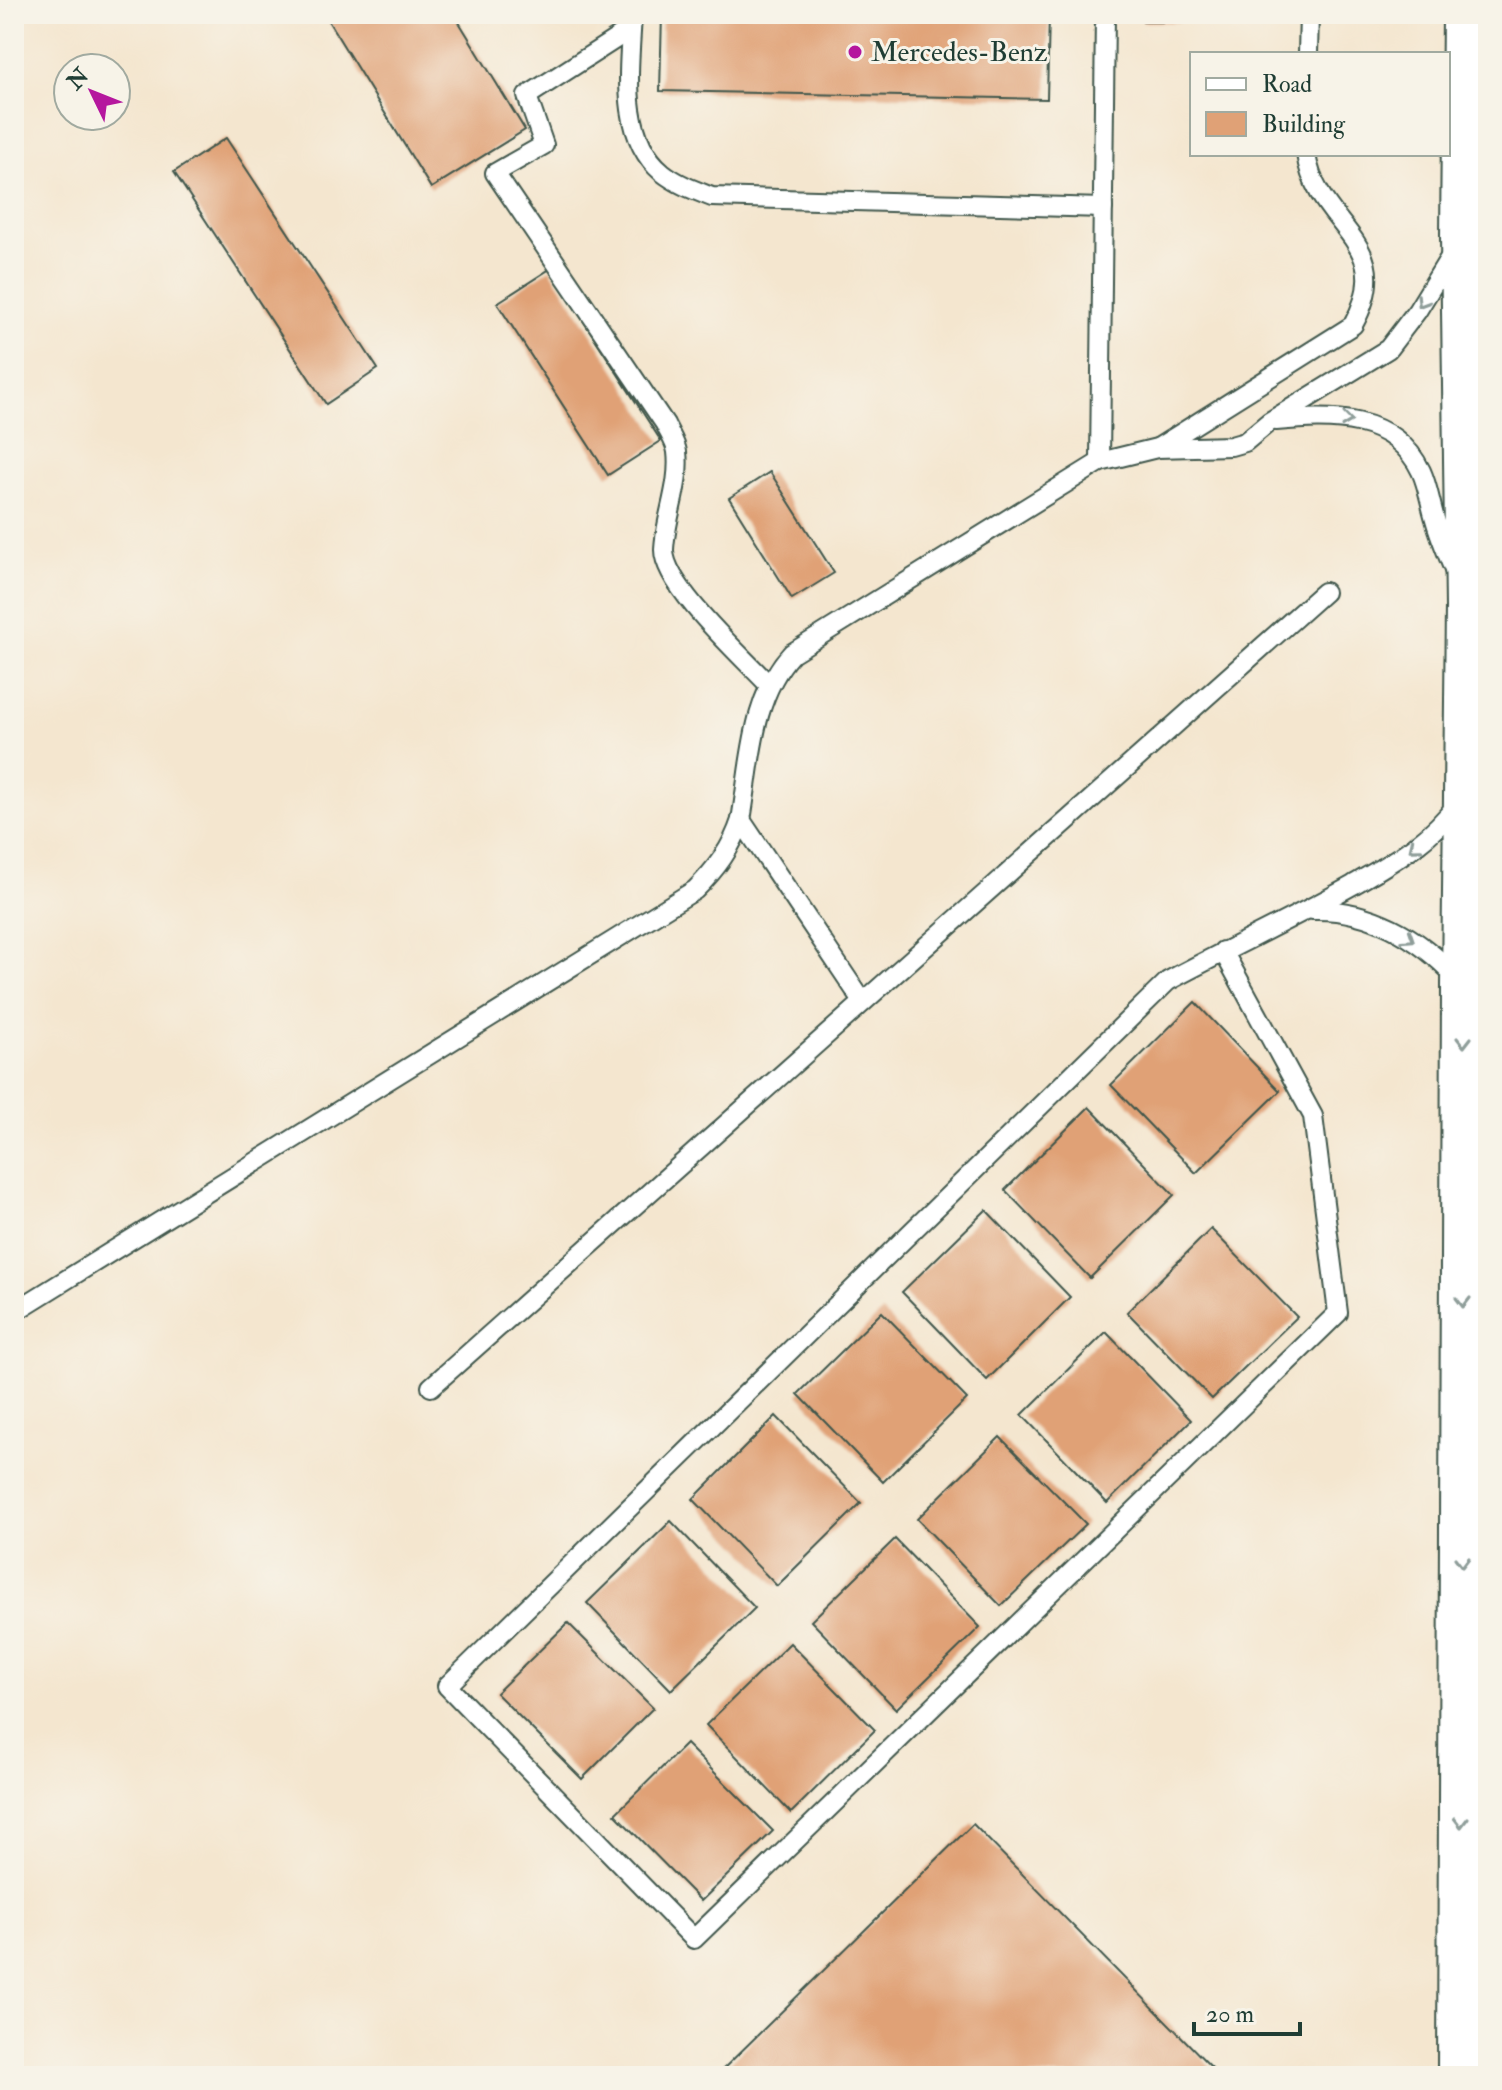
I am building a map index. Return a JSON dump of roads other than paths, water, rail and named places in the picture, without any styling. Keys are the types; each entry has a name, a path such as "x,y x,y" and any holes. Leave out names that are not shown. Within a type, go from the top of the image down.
{"main road":[{"path":"1460,2076 1464,985 1476,235 1465,14"}],"lane":[{"path":"1100,462 1105,14"},
{"path":"1308,52 1309,14"},
{"path":"631,22 631,115 642,144 659,170 681,185 712,197 1103,208"},
{"path":"631,22 527,96 544,145 495,173 665,424 677,449 678,470 664,552 669,572 681,591 769,685"},
{"path":"1157,448 1353,325 1361,310 1368,290 1368,268 1362,251 1320,197 1307,156"},
{"path":"14,1312 695,890 725,855 741,820 762,702 779,667 792,653 1100,462 1157,448 1231,446 1245,442 1269,422 1388,349 1476,235"},
{"path":"1269,422 1322,417 1357,420 1384,432 1408,450 1422,473 1441,539 1468,607"},
{"path":"431,1387 1324,592"},
{"path":"1223,951 1313,1116 1338,1313 694,1939 447,1686 1168,981 1223,951 1309,910 1395,862 1451,812 1467,791"},
{"path":"741,820 863,1002"},
{"path":"1309,910 1340,909 1399,931 1436,958 1464,985"}],"place":[{"name":"Mercedes-Benz","path":"855,52"}]}
